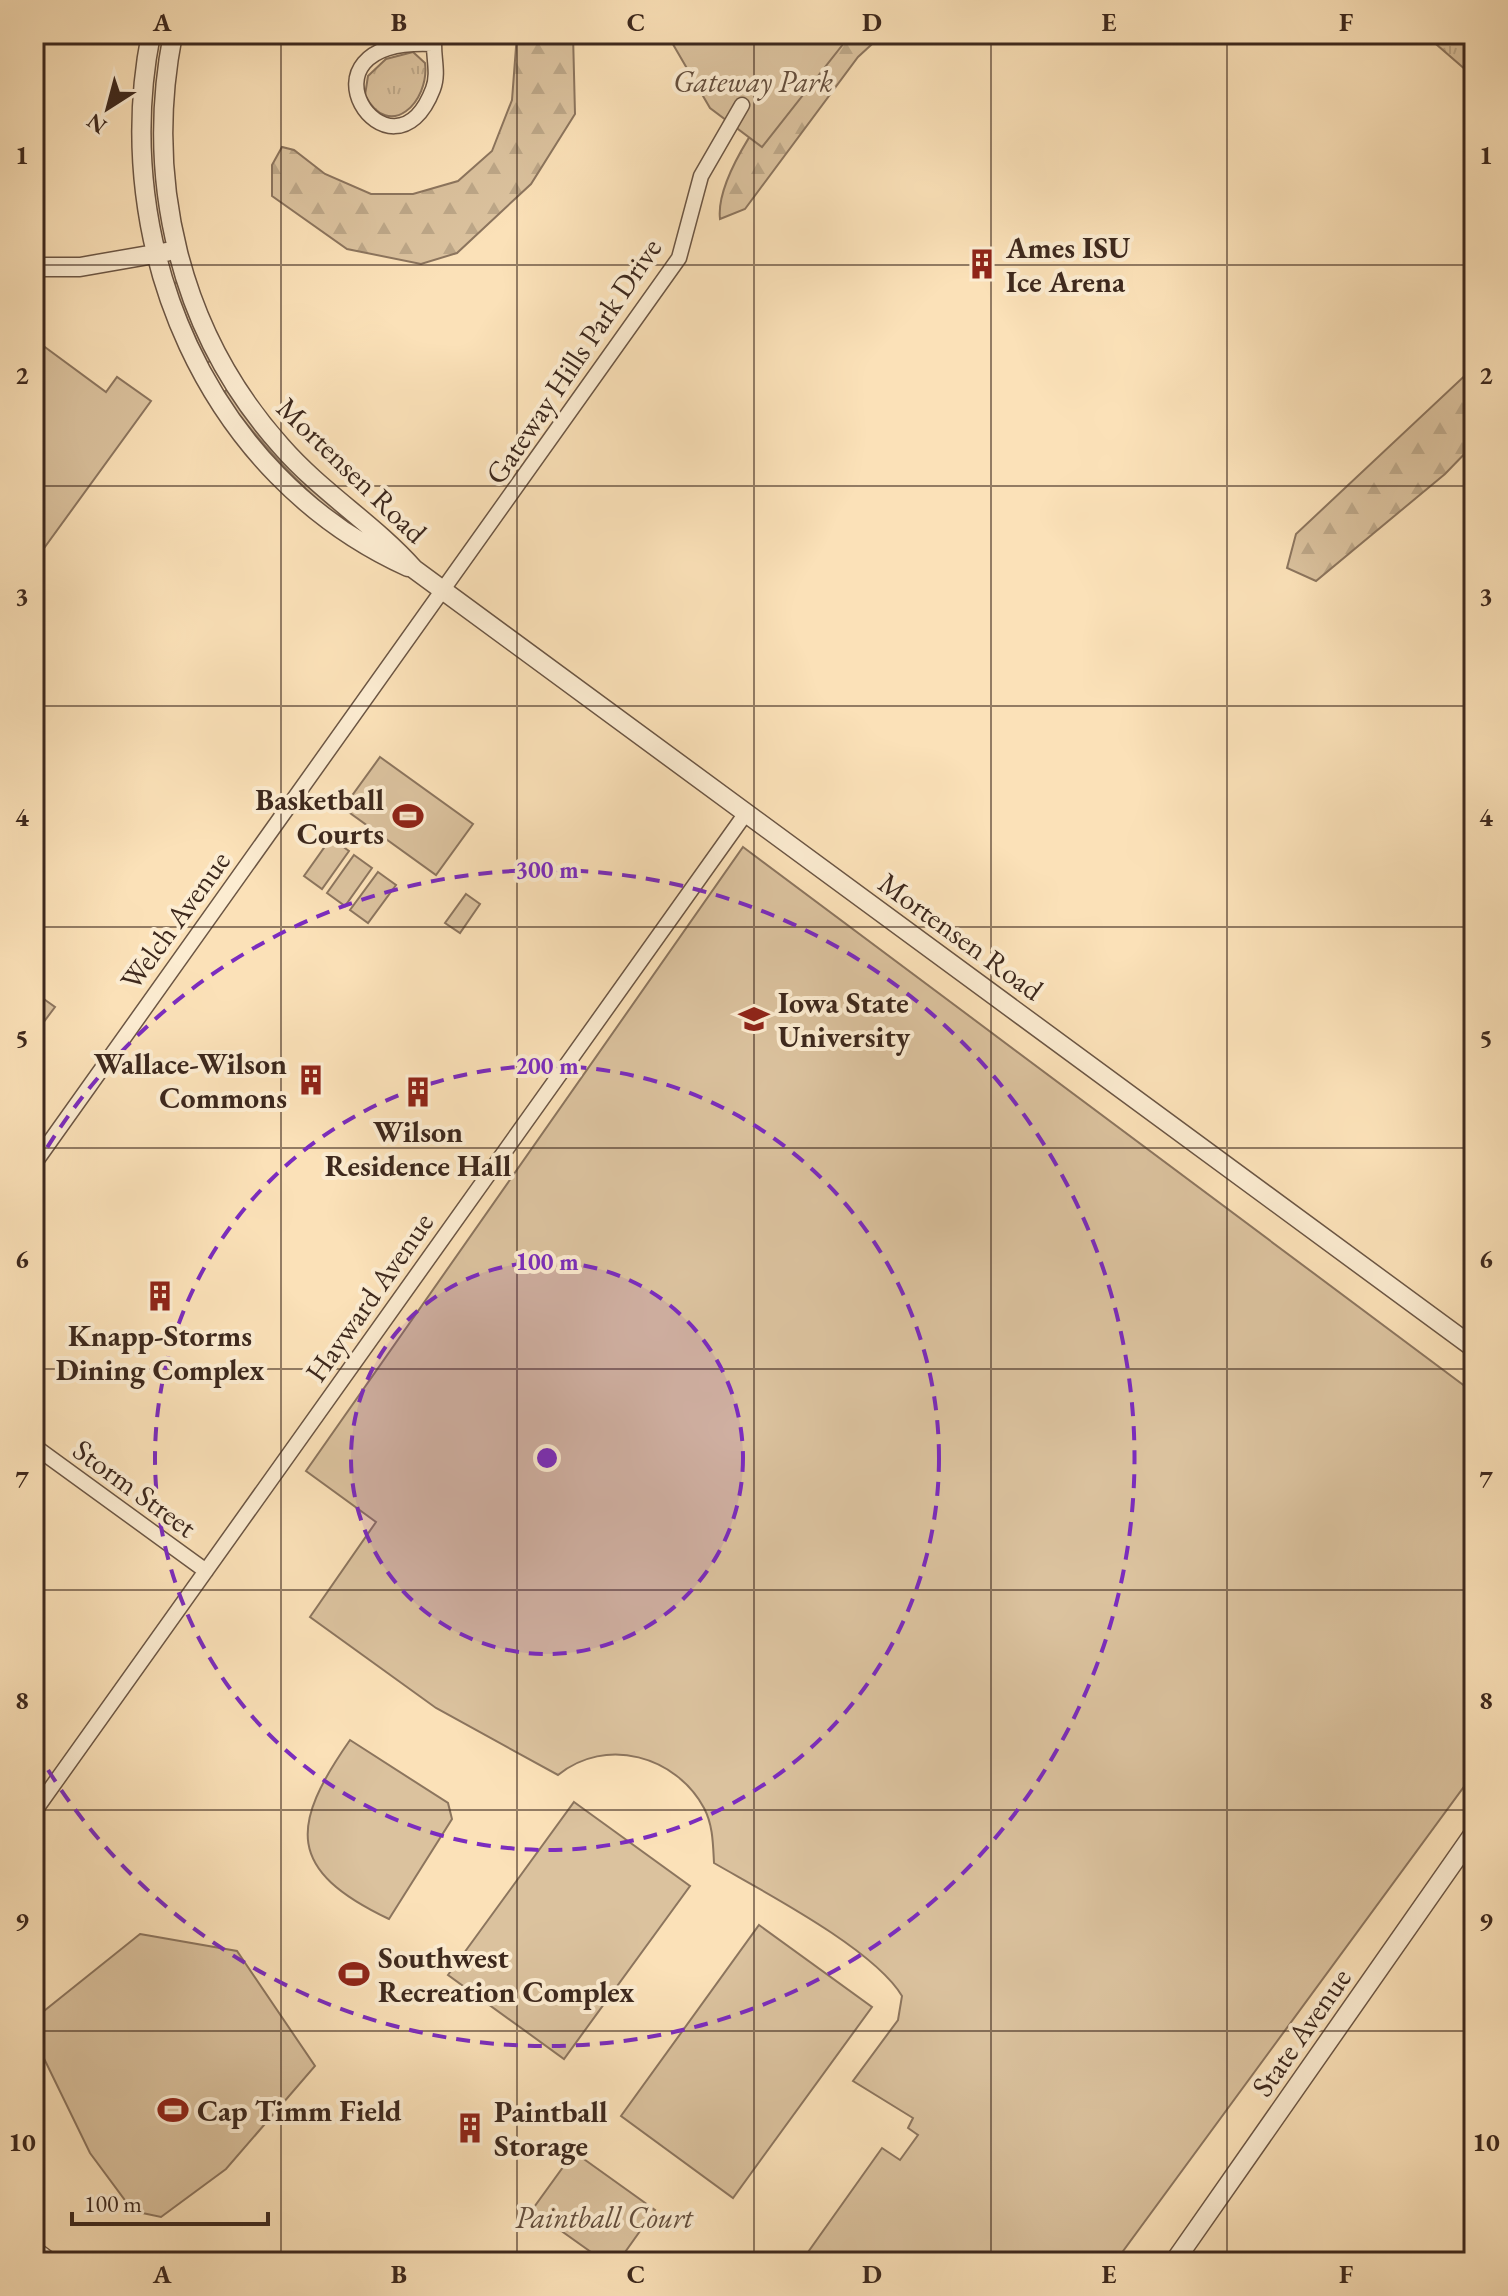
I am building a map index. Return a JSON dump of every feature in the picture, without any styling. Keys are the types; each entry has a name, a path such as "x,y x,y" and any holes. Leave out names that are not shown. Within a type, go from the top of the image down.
{"street":[{"name":"Mortensen Road","path":"151,34 142,94 140,142 154,254 173,312 205,381 234,425 295,492 361,543 414,569"},
{"name":"Mortensen Road","path":"173,34 162,139 167,211 176,250 190,295 224,370 281,447 372,525 414,569 443,591 1474,1348"},
{"path":"434,39 434,86 416,114 405,122 391,125 380,123 362,112 355,94 362,67 389,49 434,39"},
{"name":"Gateway Hills Park Drive","path":"443,591 679,258 701,176 742,105"},
{"path":"34,267 80,267 176,250"},
{"name":"Welch Avenue","path":"34,1164 443,591"},
{"name":"Hayward Avenue","path":"34,1812 746,813"},
{"name":"Storm Street","path":"34,1446 206,1571"},
{"name":"State Avenue","path":"1174,2262 1474,1833"},
{"path":"34,2248 53,2262"}],"green space":[{"path":"517,34 573,34 575,114 531,184 457,253 421,264 347,249 272,196 272,165 282,147 294,150 325,174 371,194 413,194 458,181 492,151 512,100"},
{"name":"Gateway Park","path":"667,34 851,34 762,147 710,108"},
{"path":"824,34 883,34 858,57 745,209 720,219 722,198 742,149 776,97"},
{"path":"1426,34 1474,34 1474,77 1429,38"},
{"path":"413,52 425,63 421,91 406,111 396,116 385,115 375,109 365,95 368,76 386,59"},
{"path":"177,282 211,361 206,363 172,284"},
{"path":"34,339 106,392 117,377 151,401 34,562"},
{"path":"1474,367 1474,444 1445,474 1316,581 1287,568 1296,534"},
{"path":"228,389 268,443 346,516 342,521 264,444 222,393"},
{"name":"Basketball Courts","path":"380,757 473,824 436,875 343,808"},
{"path":"331,838 349,851 322,889 304,876"},
{"path":"743,847 1474,1393 1474,1773 1115,2262 801,2262 882,2148 900,2160 918,2135 908,2128 913,2118 853,2081 898,2020 902,1996 868,1959 843,1941 714,1863 707,1814 692,1790 676,1775 638,1757 618,1755 597,1756 577,1763 558,1775 436,1708 310,1617 376,1522 306,1471"},
{"path":"354,855 372,868 345,906 327,893"},
{"path":"378,872 396,885 368,923 350,910"},
{"path":"466,894 480,904 460,933 445,923"},
{"path":"34,992 55,1007 34,1035"},
{"path":"350,1740 448,1803 452,1819 389,1919 355,1901 331,1882 316,1864 308,1843 309,1822 316,1797"},
{"path":"574,1802 690,1886 564,2059 448,1975"},
{"path":"759,1925 872,2007 733,2198 621,2116"},
{"name":"Cap Timm Field","path":"140,1934 237,1951 315,2066 226,2169 161,2217 133,2211 90,2153 34,2038 34,2019"},
{"name":"Paintball Court","path":"574,2152 655,2210 618,2262 605,2262 532,2210"}],"place":[{"name":"Ames ISU Ice Arena","path":"982,264"},
{"name":"Basketball Courts","path":"408,816"},
{"name":"Iowa State University","path":"754,1019"},
{"name":"Wallace-Wilson Commons","path":"311,1080"},
{"name":"Wilson Residence Hall","path":"418,1092"},
{"name":"Knapp-Storms Dining Complex","path":"160,1296"},
{"name":"Southwest Recreation Complex","path":"354,1974"},
{"name":"Cap Timm Field","path":"173,2110"},
{"name":"Paintball Storage","path":"470,2128"}]}
